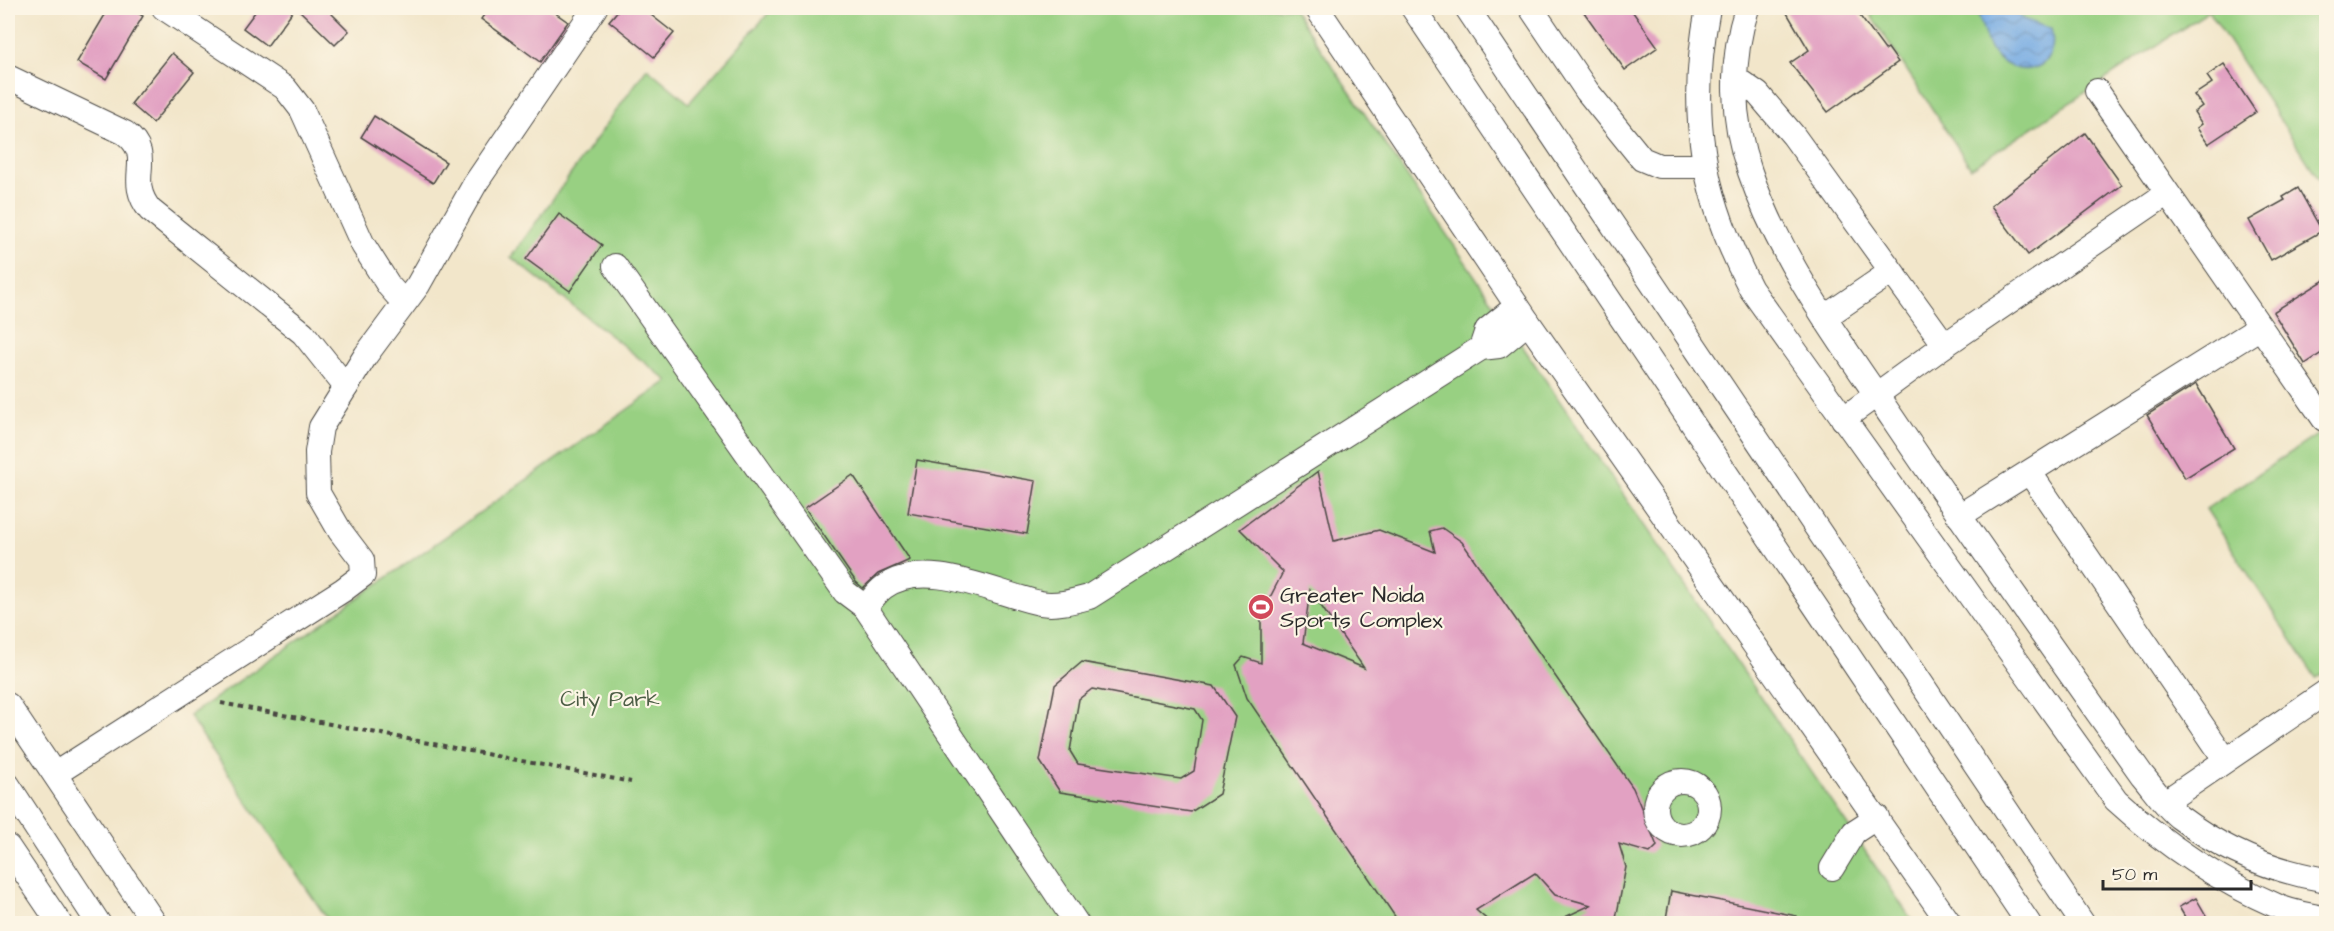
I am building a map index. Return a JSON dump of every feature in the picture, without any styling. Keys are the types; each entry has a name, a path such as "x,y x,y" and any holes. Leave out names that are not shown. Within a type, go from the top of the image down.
{"street":[{"path":"164,8 285,88 302,110 363,245 388,286 404,303"},
{"path":"55,774 343,590 363,574 363,560 340,531 318,493 317,452 321,427 423,275 475,184 595,8"},
{"path":"1317,8 1522,314 1950,924"},
{"path":"1413,8 2029,924"},
{"path":"1467,8 2083,924"},
{"path":"1531,8 1587,91 1642,159 1659,166 1705,166"},
{"path":"1708,8 1699,53 1698,95 1705,166 1728,245 1751,289 2116,800 2145,826 2192,861 2279,907 2319,919"},
{"path":"1747,8 1739,34 1735,78 1738,121 1749,171 1783,249 1876,394 2142,775 2165,802 2178,816 2241,856 2301,876 2326,880"},
{"path":"8,77 125,133 136,141 141,154 138,192 150,210 303,333 346,387"},
{"path":"1735,78 1773,109 1945,345"},
{"path":"2097,91 2166,194 2324,419"},
{"path":"1843,419 1945,345 2166,194"},
{"path":"615,266 845,592 865,607 1077,924"},
{"path":"1825,317 1891,272"},
{"path":"865,607 885,586 915,576 952,578 1042,603 1069,602 1089,597 1481,348 1499,346 1522,314"},
{"path":"1959,516 2259,328"},
{"path":"2030,473 2225,759"},
{"path":"2165,802 2326,692"},
{"path":"8,705 155,924"},
{"path":"8,785 99,924"},
{"path":"1832,868 1854,832 1877,817"},
{"path":"8,847 60,924"}],"path":[{"path":"221,703 631,782"}],"green space":[{"name":"Greater Noida Sports Complex","path":"773,8 1293,8 1914,923 330,923 189,716 668,381 511,257 647,68 689,103"},
{"path":"1866,8 2326,8 2326,190 2209,11 1971,168"},
{"path":"2326,429 2326,671 2316,678 2206,509"}],"water":[{"path":"1975,8 2010,8 2026,20 2051,29 2053,44 2050,55 2034,68 2012,67 2001,61 1989,46"}],"building":[{"path":"109,8 129,8 143,16 106,79 77,62"},
{"path":"258,8 295,8 267,46 243,28"},
{"path":"297,8 326,8 349,31 335,45"},
{"path":"489,8 548,8 568,22 540,62 481,19"},
{"path":"620,8 642,8 674,33 654,57 609,21"},
{"path":"1581,8 1630,8 1658,47 1625,70"},
{"path":"1784,8 1854,8 1885,50 1888,48 1898,62 1828,112 1790,63 1809,50"},
{"path":"172,53 194,72 153,123 131,104"},
{"path":"2224,64 2256,112 2208,144 2197,128 2202,124 2194,112 2202,106 2194,95 2212,83 2207,76"},
{"path":"374,116 446,162 433,183 361,137"},
{"path":"2085,133 2122,185 2028,255 1991,206"},
{"path":"2298,188 2322,231 2271,260 2249,220 2285,200 2283,197"},
{"path":"559,214 602,245 570,291 526,259"},
{"path":"2326,279 2326,350 2305,364 2273,312"},
{"path":"2196,384 2234,448 2185,478 2147,415"},
{"path":"917,460 1036,481 1027,534 908,513"},
{"path":"1318,471 1334,541 1379,530 1435,552 1430,531 1442,528 1462,542 1633,788 1657,846 1650,853 1619,844 1626,867 1615,924 1550,924 1591,905 1555,895 1535,873 1476,910 1492,924 1400,924 1247,698 1236,665 1243,657 1261,663 1261,615 1283,572 1240,529","holes":["1310,590 1364,668 1303,643"]},
{"path":"853,475 910,560 878,574 863,588 856,582 805,508"},
{"path":"1082,662 1214,686 1235,717 1219,794 1191,812 1060,792 1040,761 1055,685","holes":["1092,689 1195,709 1202,720 1194,771 1181,779 1078,764 1070,751 1079,699"]},
{"path":"1671,891 1797,916 1796,924 1665,924"},
{"path":"2196,898 2211,924 2189,924 2179,907"}],"place":[{"name":"Greater Noida Sports Complex","path":"1261,607"}],"park label":[{"name":"City Park","path":"610,698"}]}
